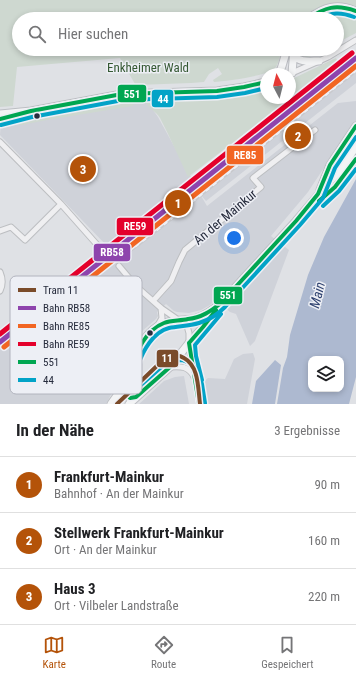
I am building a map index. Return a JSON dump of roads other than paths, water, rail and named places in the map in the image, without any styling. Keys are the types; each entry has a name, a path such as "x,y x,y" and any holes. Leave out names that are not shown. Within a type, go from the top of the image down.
{"main road":[{"path":"318,12 331,7 343,7 356,11"},
{"path":"331,12 347,12 356,16"},
{"path":"281,68 284,56"},
{"path":"286,56 288,68"},
{"path":"292,68 293,56"},
{"path":"295,56 302,61 319,61"},
{"path":"0,114 31,111 122,94 208,91 244,87 260,83"},
{"path":"0,119 31,111"},
{"path":"319,192 330,165 356,126"},
{"path":"142,392 170,367 204,327 221,303 305,210 319,192 356,136"},
{"path":"319,192 337,173 356,147"},
{"path":"305,210 326,197 354,161"},
{"path":"142,342 158,326 168,322 180,321 204,315 221,303"},
{"path":"111,404 118,394"},
{"path":"127,394 130,398 139,395"},
{"path":"129,404 139,395"}],"street":[{"path":"344,48 356,40"},
{"path":"296,72 329,56"},
{"name":"An der Mainkur","path":"152,301 171,281 178,262 185,250 261,187 253,178 315,130"},
{"path":"0,142 61,204 100,248"},
{"path":"0,231 11,227 25,240 61,204"},
{"path":"118,266 127,276"},
{"path":"0,272 3,282 0,291"},
{"path":"142,292 161,308 186,325 189,333 190,352 199,404"},
{"path":"158,326 162,318 161,308"},
{"path":"170,367 181,366 189,369 193,374 196,385"}],"water":[{"name":"Main","path":"356,179 356,377 349,404 277,404 290,335 308,275 324,237"},
{"path":"275,360 281,365 275,404 252,404 256,381"}],"railway":[{"path":"92,276 126,254 155,232 356,71"},
{"path":"0,342 10,335"}],"tram line":[{"name":"11","path":"142,380 161,362 169,357 178,356 184,358 193,366 197,378 200,404"},
{"name":"11","path":"117,404 127,394"}],"rail line":[{"name":"RE59","path":"73,276 352,53"},
{"name":"RB58","path":"83,276 356,58"},
{"name":"RE85","path":"93,276 356,66"},
{"name":"RE59","path":"0,334 10,326"},
{"name":"RB58","path":"0,342 10,334"},
{"name":"RE85","path":"4,347 10,342"}],"place":[{"name":"Stellwerk Frankfurt-Mainkur","path":"298,136"},
{"name":"Haus 3","path":"83,169"},
{"name":"Frankfurt-Mainkur","path":"178,203"}],"park label":[{"name":"Enkheimer Wald","path":"148,67"}]}
